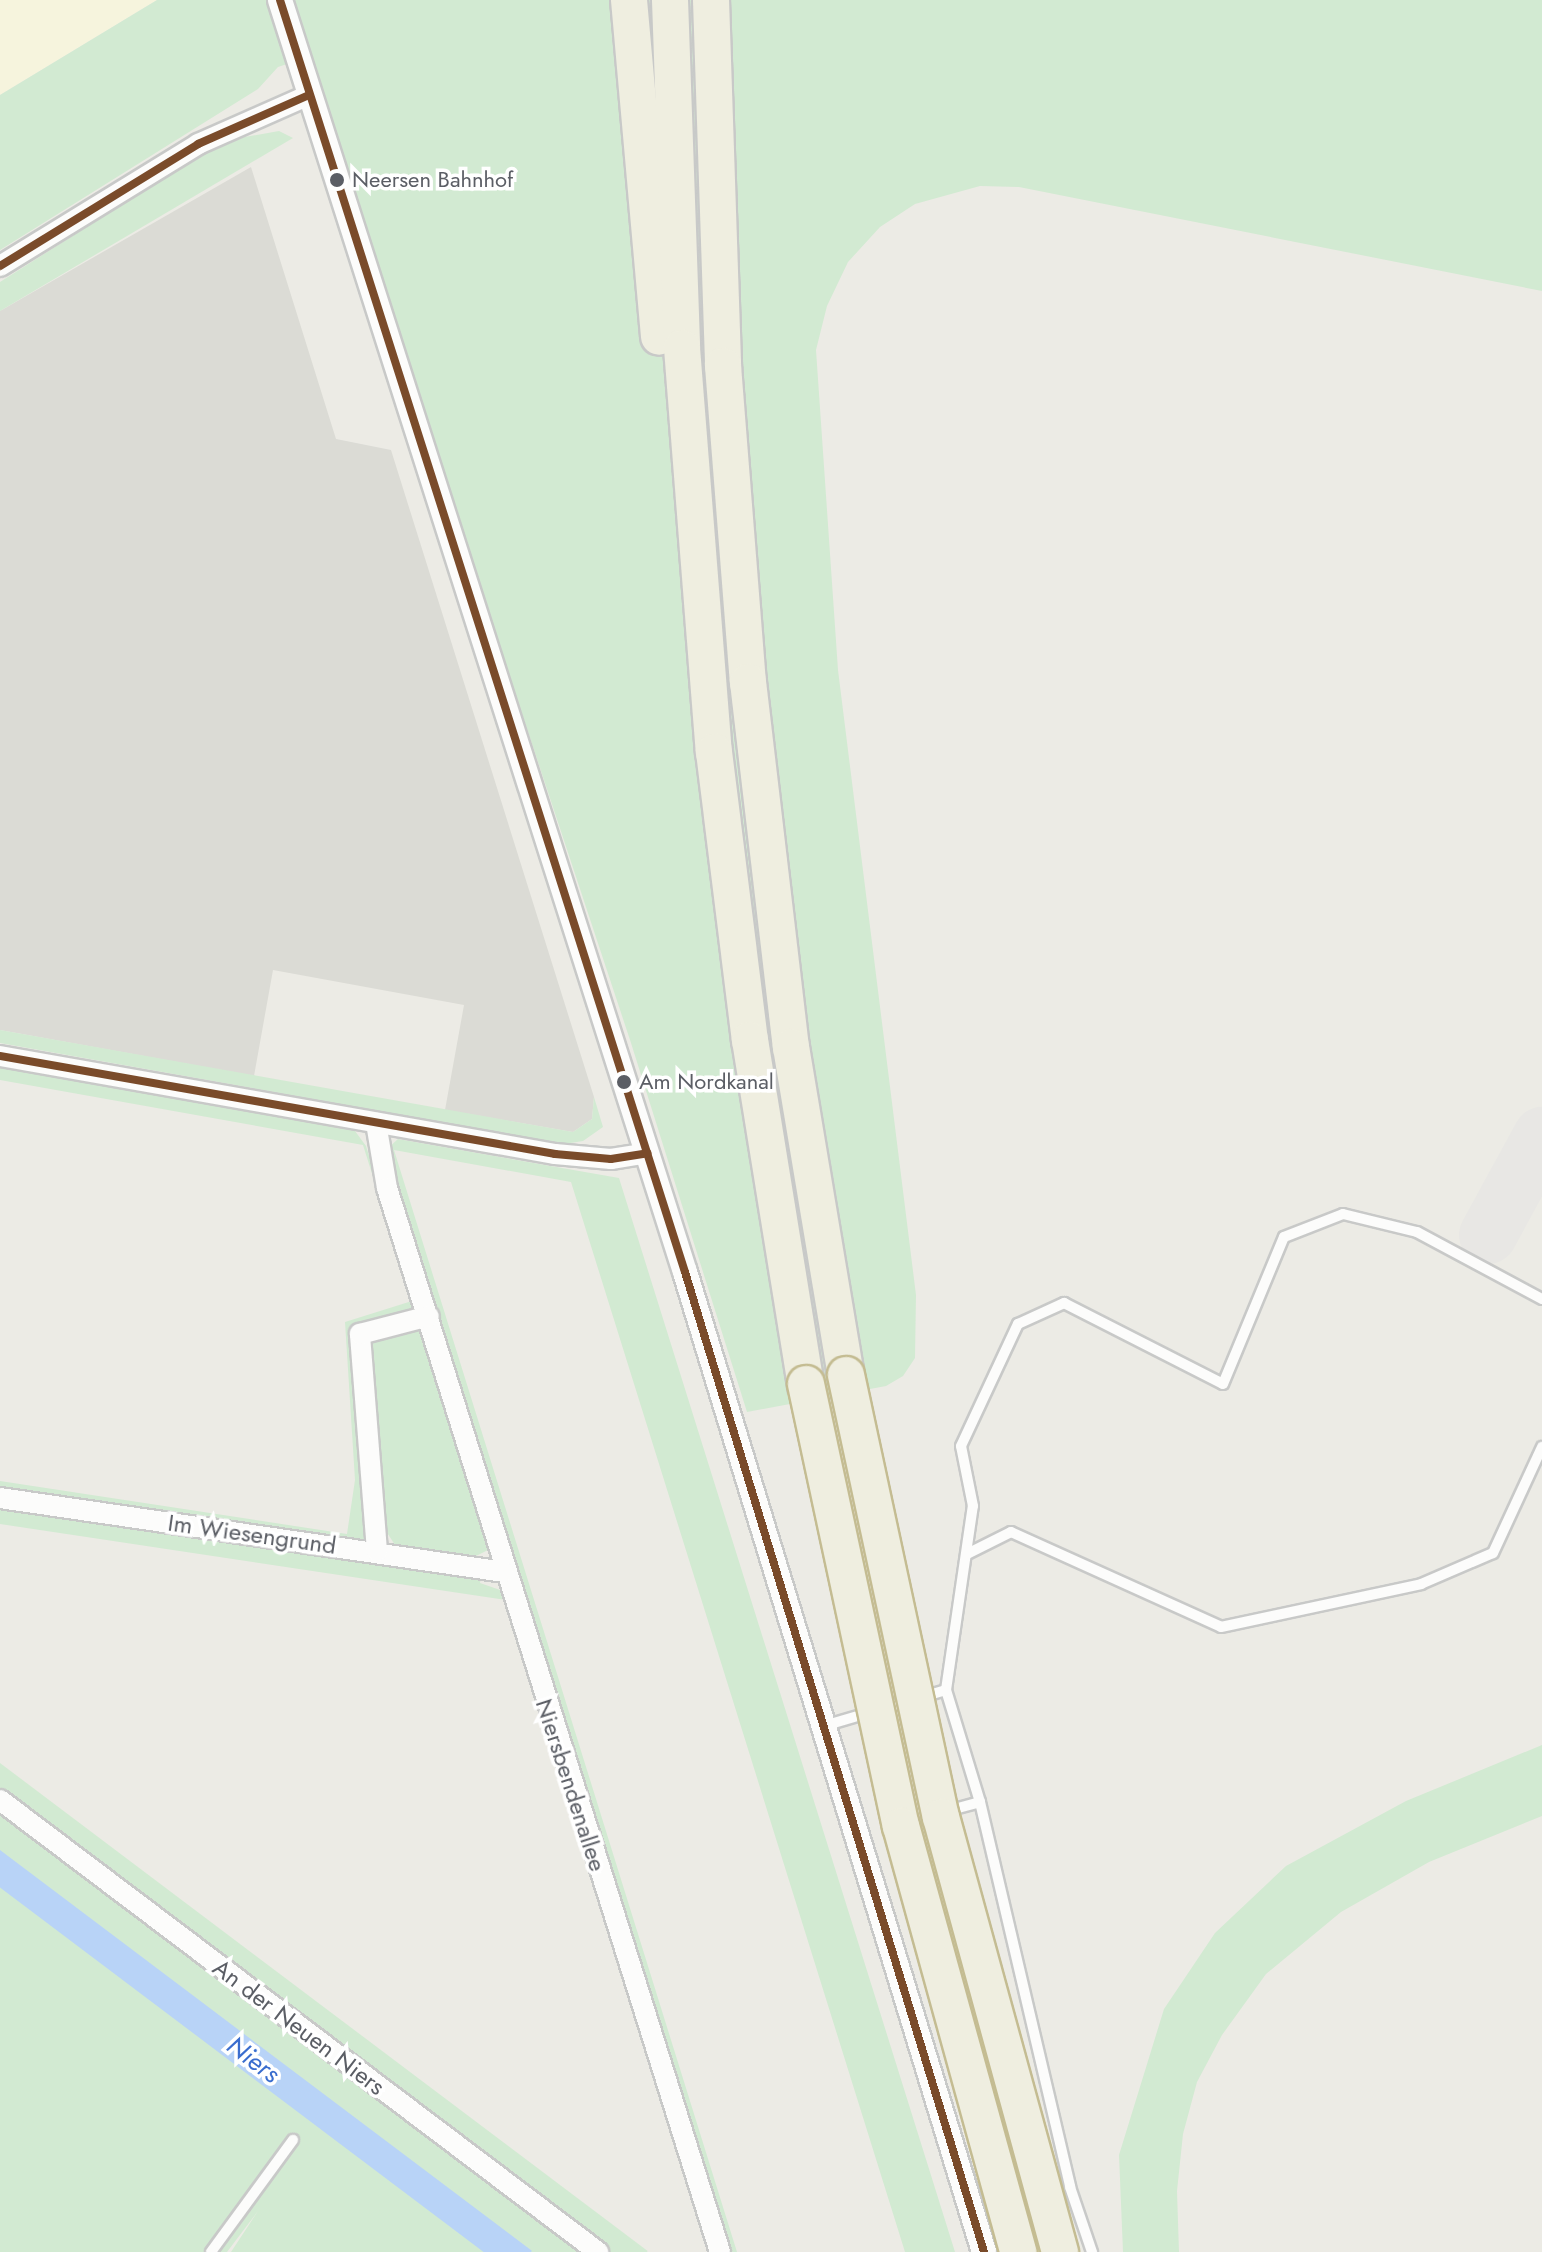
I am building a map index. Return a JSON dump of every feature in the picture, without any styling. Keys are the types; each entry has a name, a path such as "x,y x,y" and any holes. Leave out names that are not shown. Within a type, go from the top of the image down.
{"highway":[{"path":"629,0 661,354 693,504"},
{"path":"670,0 676,231 693,504 733,920 806,1384 901,1826 1018,2252"},
{"path":"712,8 723,366 754,743 795,1074 846,1375 941,1817 1060,2252"}],"street":[{"path":"280,0 827,1725 984,2252"},
{"path":"0,266 198,144 309,95"},
{"path":"0,1056 576,1157 611,1159 648,1153"},
{"name":"Niersbendenallee","path":"376,1123 387,1188 429,1316 504,1572 720,2252"},
{"path":"377,1551 360,1334 429,1316"},
{"name":"Im Wiesengrund","path":"0,1498 504,1572"},
{"name":"An der Neuen Niers","path":"0,1800 598,2252"}],"lane":[{"path":"1092,2252 1070,2187 980,1802 946,1690 969,1553 973,1506 961,1446 1018,1324 1064,1303 1223,1384 1284,1237 1343,1214 1417,1232 1542,1299"},
{"path":"969,1553 1011,1532 1221,1627 1421,1584 1493,1553 1542,1447"},
{"path":"827,1725 946,1690"},
{"path":"926,1818 980,1802"},
{"path":"1014,2138 1048,2252"},
{"path":"211,2252 293,2140"}],"shaded area":[{"path":"0,0 157,0 0,95"},
{"path":"251,167 336,439 391,450 594,1097 592,1119 573,1132 445,1110 464,1005 273,970 254,1076 0,1030 0,311"}],"green space":[{"path":"157,0 1542,0 1542,291 1019,187 980,186 915,204 880,227 848,262 827,306 816,350 838,670 916,1295 915,1358 903,1376 886,1386 747,1412 631,1043 305,58 278,67 258,89 0,250 0,95"},
{"path":"279,131 293,138 0,311 0,282 222,141"},
{"path":"0,1030 573,1132 592,1119 594,1097 603,1127 583,1141 564,1144 0,1043"},
{"path":"0,1067 355,1131 366,1146 417,1309 355,1327 366,1537 361,1543 0,1487 0,1481 347,1534 355,1480 345,1322 412,1301 363,1145 0,1080"},
{"path":"398,1139 619,1178 955,2252 905,2252 571,1182 394,1150 737,2252 731,2252 387,1156 387,1149"},
{"path":"423,1328 490,1549 472,1558 397,1548 382,1525 371,1344 374,1338"},
{"path":"0,1504 481,1575 480,1583 503,1591 506,1600 0,1524"},
{"path":"1542,1745 1542,1816 1429,1862 1341,1912 1266,1974 1222,2035 1197,2082 1183,2134 1177,2191 1179,2252 1123,2252 1119,2155 1164,2009 1215,1933 1286,1866 1406,1801"},
{"path":"0,1763 648,2251 602,2252 0,1798"},
{"path":"0,1809 585,2250 520,2252 0,1860"},
{"path":"0,1880 492,2252 231,2252 258,2211 227,2252 0,2252"}],"water":[{"name":"Niers","path":"0,1850 532,2251 484,2252 0,1888"}],"taxiway":[{"path":"1488,1235 1542,1136"}],"transit line":[{"path":"280,0 685,1272 984,2252"},
{"path":"0,266 198,144 309,95"},
{"path":"0,1056 555,1154 611,1159 648,1153"}],"place":[{"name":"Neersen Bahnhof","path":"337,180"},
{"name":"Am Nordkanal","path":"624,1082"}]}
